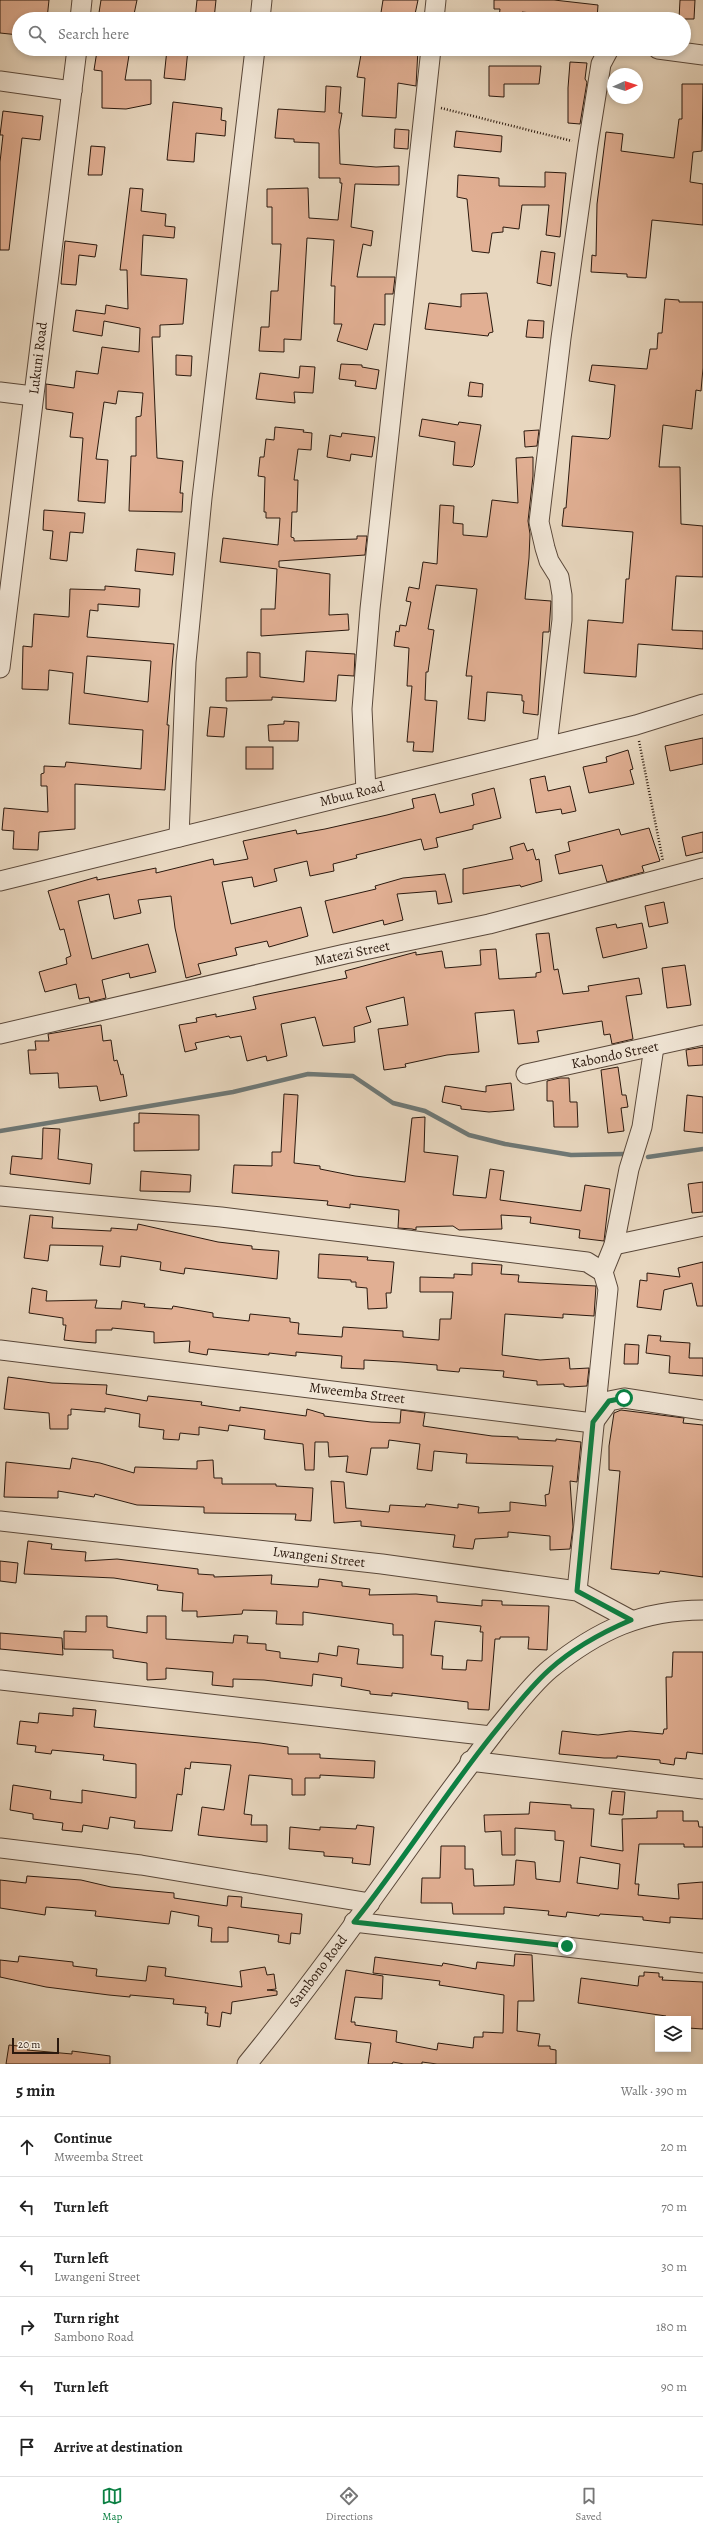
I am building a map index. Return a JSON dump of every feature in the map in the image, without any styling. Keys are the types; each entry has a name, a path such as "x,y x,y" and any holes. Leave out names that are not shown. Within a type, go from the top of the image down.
{"street":[{"path":"81,12 82,0"},
{"path":"261,12 262,0"},
{"path":"435,12 436,0"},
{"path":"691,53 703,55"},
{"name":"Lukuni Road","path":"0,668 6,560 33,396 76,56"},
{"path":"179,837 186,662 202,498 254,56"},
{"path":"366,791 362,710 369,616 430,56"},
{"path":"547,745 562,620 562,594 559,577 549,561 539,522 561,338 588,145 601,64 605,56"},
{"path":"0,81 72,91"},
{"path":"0,392 33,396"},
{"name":"Mbuu Road","path":"0,881 636,724 703,704"},
{"name":"Matezi Street","path":"0,1034 345,954 489,924 703,868"},
{"name":"Kabondo Street","path":"526,1074 703,1035"},
{"path":"577,1591 593,1422 608,1289 603,1272 614,1245 629,1169 642,1127 654,1047"},
{"path":"0,1196 221,1217 556,1258 587,1262 603,1272"},
{"path":"614,1245 703,1226"},
{"name":"Mweemba Street","path":"0,1350 593,1422"},
{"path":"593,1422 609,1401 624,1398 703,1410"},
{"name":"Lwangeni Street","path":"0,1521 382,1564 577,1591 631,1620"},
{"name":"Sambono Road","path":"247,2064 370,1902 470,1762 519,1701 549,1670 610,1628 631,1620 677,1611 703,1610"},
{"path":"0,1680 491,1736"},
{"path":"470,1762 703,1789"},
{"path":"0,1848 141,1865 370,1902"},
{"path":"354,1922 703,1963"}],"path":[{"path":"426,104 588,145"},
{"path":"636,724 666,877"}],"building":[{"path":"0,0 49,0 48,12 12,12 12,34 0,33"},
{"path":"101,0 137,0 134,12 99,12"},
{"path":"197,0 216,0 215,12 196,12"},
{"path":"383,0 418,0 415,12 381,12"},
{"path":"494,0 554,0 598,5 598,12 500,12 500,9 494,9"},
{"path":"680,0 695,0 694,19 691,19 691,12 679,12"},
{"path":"96,56 129,56 125,80 151,80 151,104 126,109 102,108 102,71 94,70"},
{"path":"166,56 187,56 185,80 164,78"},
{"path":"361,56 418,56 416,86 398,83 396,118 362,116 365,78 357,77"},
{"path":"570,62 587,63 585,79 587,82 580,124 568,123"},
{"path":"489,66 541,66 539,84 504,84 504,97 489,96"},
{"path":"682,84 703,84 702,151 693,152 690,182 703,184 703,225 652,220 646,278 627,277 627,274 591,272 592,255 596,256 597,204 606,132 623,134 621,151 674,158 679,119 682,119"},
{"path":"326,86 341,87 339,113 342,113 339,130 340,164 376,167 399,166 399,185 355,184 351,227 373,231 371,246 363,244 357,277 395,277 393,294 385,294 385,325 374,324 367,350 337,341 342,324 334,324 335,286 331,286 334,240 307,238 301,340 284,339 284,352 259,351 261,327 269,327 271,291 278,291 281,244 272,244 272,207 267,207 267,189 308,188 309,218 338,220 342,183 340,183 340,178 319,178 319,143 294,142 294,139 275,138 278,109 325,112"},
{"path":"173,102 222,108 221,120 226,121 225,136 196,133 194,162 167,160"},
{"path":"3,111 43,116 40,140 22,138 9,250 0,250 0,162 3,135 0,135"},
{"path":"395,129 409,130 408,149 394,148"},
{"path":"456,131 502,136 501,152 454,147"},
{"path":"91,146 105,147 102,175 88,175"},
{"path":"545,172 566,173 560,237 546,235 549,205 522,205 519,229 503,227 503,232 492,233 489,253 472,251 467,199 457,197 458,175 499,178 499,186 545,187"},
{"path":"130,188 143,189 141,211 166,214 165,226 175,227 174,238 143,235 141,275 187,279 183,324 160,325 160,337 152,337 157,458 183,461 180,493 183,493 182,512 129,511 131,456 136,456 136,417 141,416 143,393 118,391 116,404 104,402 96,459 108,460 105,503 78,501 83,438 70,437 73,413 46,409 46,384 74,388 76,371 98,374 102,347 139,352 140,328 104,321 102,336 73,331 76,310 105,314 106,305 128,309 127,270 120,270"},
{"path":"65,241 97,245 95,257 79,255 76,285 61,284"},
{"path":"541,251 555,253 551,286 537,283"},
{"path":"487,293 493,332 489,333 488,336 425,329 429,303 461,307 461,294"},
{"path":"665,299 679,300 679,302 703,302 703,368 701,391 696,390 692,429 663,425 659,467 680,467 681,524 703,526 703,577 676,576 672,630 703,631 703,649 638,644 636,677 584,673 588,620 623,623 626,579 629,579 633,532 562,526 564,508 566,508 572,436 608,439 610,437 615,385 589,381 592,365 647,369 650,349 657,349 658,333 662,333"},
{"path":"528,320 544,321 543,338 526,337"},
{"path":"176,355 192,356 191,376 176,375"},
{"path":"341,364 362,365 362,367 379,370 376,389 355,386 356,381 339,379"},
{"path":"300,366 315,367 313,393 294,392 295,403 256,399 260,373 299,378"},
{"path":"470,382 483,384 482,397 468,396"},
{"path":"422,419 458,425 459,422 481,425 474,465 472,467 453,465 455,442 419,436"},
{"path":"275,427 304,430 303,432 312,433 311,450 298,449 294,480 298,480 297,512 292,512 291,537 294,538 294,541 357,539 357,536 367,536 365,555 279,561 279,567 330,574 329,615 348,614 349,630 261,636 261,609 275,609 277,569 220,562 223,538 278,545 280,518 266,518 266,512 264,512 265,477 258,476 260,457 264,457 266,439 274,440"},
{"path":"539,430 537,446 525,447 524,431"},
{"path":"342,433 375,437 372,457 351,454 350,461 327,457 330,435 341,437"},
{"path":"533,457 533,476 528,521 530,534 529,558 525,599 551,601 549,632 543,632 538,715 523,713 524,701 522,701 522,695 487,692 485,721 468,719 472,676 466,676 477,589 436,585 428,629 434,630 428,672 426,672 425,700 437,701 433,752 413,751 414,742 407,742 412,686 407,686 409,648 394,646 396,631 399,632 400,625 406,626 411,602 406,601 409,587 419,589 423,562 437,564 440,505 454,506 453,523 463,524 463,535 487,537 492,500 518,503 516,458"},
{"path":"44,510 85,513 83,533 70,532 67,561 50,559 53,531 43,530"},
{"path":"137,549 175,553 173,575 135,571"},
{"path":"105,586 140,589 139,607 98,604 98,611 90,610 87,637 174,644 167,725 169,725 165,790 75,784 75,829 39,832 38,850 13,849 14,831 2,830 4,808 48,812 47,786 41,786 41,774 44,773 44,766 65,767 66,762 141,769 143,730 69,724 73,673 49,670 48,690 22,689 23,646 32,647 34,614 69,617 70,589 105,590","holes":["87,656 151,661 148,702 84,693"]},
{"path":"306,651 355,654 354,676 338,675 336,701 272,697 272,700 226,701 226,678 247,677 247,652 260,653 260,677 304,682"},
{"path":"210,707 227,708 224,737 207,736"},
{"path":"284,721 299,722 298,741 269,741 268,725 284,724"},
{"path":"703,738 703,764 670,771 665,746"},
{"path":"246,747 273,747 273,769 246,769"},
{"path":"628,750 633,769 630,770 634,784 589,793 583,767 607,762 606,757"},
{"path":"545,776 548,791 570,786 576,811 562,814 561,809 536,813 530,779"},
{"path":"494,788 501,818 473,825 473,829 436,838 438,847 424,850 421,839 356,855 357,858 333,864 334,871 310,876 307,861 274,869 277,881 254,887 252,877 222,882 231,924 301,907 308,936 269,947 267,941 235,948 237,955 198,964 201,974 186,978 175,928 171,896 138,900 141,913 114,919 109,894 78,901 92,959 148,944 156,972 130,978 129,973 102,980 106,998 90,1002 89,997 79,999 76,984 45,992 39,972 67,964 66,958 71,956 64,929 60,930 48,891 97,877 97,880 156,868 156,873 213,859 214,865 248,859 243,841 296,830 297,834 325,829 387,815 414,808 412,799 435,794 440,813 474,805 472,794"},
{"path":"649,828 660,861 642,866 644,872 607,882 602,865 559,874 555,855 570,851 568,842 619,829 621,835"},
{"path":"703,832 703,852 686,856 682,837"},
{"path":"524,843 527,851 533,849 536,860 539,859 542,881 521,887 520,885 463,894 463,869 513,859 510,847"},
{"path":"445,874 452,902 438,904 436,891 397,894 403,920 384,925 383,920 333,933 325,901 376,889 375,886 403,878"},
{"path":"664,902 668,923 649,927 645,906"},
{"path":"642,923 647,948 603,958 596,928 616,924 617,928"},
{"path":"549,933 554,970 558,969 563,994 589,991 588,986 639,978 642,994 626,996 633,1039 612,1044 610,1034 604,1035 602,1021 537,1031 539,1042 518,1044 514,1010 475,1013 479,1052 447,1055 405,1064 406,1067 384,1070 378,1029 408,1025 404,997 366,1007 371,1022 354,1027 355,1042 323,1046 315,1017 281,1024 287,1056 267,1061 266,1056 247,1061 241,1036 230,1038 229,1036 195,1043 197,1049 185,1052 179,1025 197,1022 196,1018 216,1014 216,1017 256,1009 253,997 347,978 345,971 416,952 416,955 442,951 445,968 481,965 480,950 496,949 499,979 536,977 536,973 541,972 536,934"},
{"path":"685,965 691,1005 667,1008 662,968"},
{"path":"101,1025 103,1041 111,1040 114,1061 117,1060 121,1075 123,1074 127,1096 100,1101 97,1086 59,1088 58,1073 30,1074 28,1050 36,1050 35,1041 49,1041 48,1034"},
{"path":"703,1047 703,1065 688,1066 686,1050"},
{"path":"618,1067 622,1095 626,1095 628,1107 621,1108 624,1131 608,1133 601,1070"},
{"path":"560,1078 569,1078 570,1102 577,1102 578,1127 554,1127 553,1101 547,1101 547,1081"},
{"path":"511,1083 514,1110 489,1112 461,1109 461,1106 442,1102 445,1086 486,1092 486,1086"},
{"path":"284,1094 298,1095 294,1163 320,1166 320,1169 355,1176 405,1182 412,1118 425,1117 424,1152 458,1156 453,1195 486,1198 490,1169 504,1171 500,1200 581,1211 585,1185 610,1189 604,1241 579,1238 580,1230 530,1223 531,1217 501,1215 502,1229 459,1230 453,1226 416,1227 416,1230 398,1228 399,1210 350,1204 350,1208 327,1205 328,1201 232,1193 234,1165 272,1166 272,1152 281,1152"},
{"path":"687,1095 703,1097 703,1133 684,1131"},
{"path":"139,1113 199,1115 199,1150 134,1151 134,1123 139,1123"},
{"path":"43,1128 60,1129 58,1159 92,1164 90,1184 10,1174 12,1156 42,1159"},
{"path":"141,1171 191,1175 190,1192 140,1191"},
{"path":"703,1182 703,1212 692,1213 688,1184"},
{"path":"30,1215 53,1217 52,1228 111,1231 111,1228 137,1230 138,1224 218,1242 252,1246 252,1249 279,1251 277,1279 185,1268 184,1274 160,1270 161,1262 121,1256 120,1267 100,1265 103,1246 50,1245 48,1261 24,1258"},
{"path":"319,1254 368,1257 367,1260 394,1262 391,1293 386,1293 387,1308 368,1309 367,1288 356,1287 356,1282 351,1282 351,1280 318,1278"},
{"path":"703,1262 703,1306 697,1306 692,1283 664,1290 661,1310 637,1307 640,1280 647,1281 647,1273 680,1277 678,1268"},
{"path":"472,1263 502,1265 501,1274 519,1275 518,1282 596,1286 594,1316 563,1314 563,1318 505,1314 502,1355 540,1360 569,1358 570,1369 589,1368 587,1386 570,1387 564,1386 564,1384 537,1385 537,1381 503,1377 504,1371 460,1368 459,1372 437,1370 437,1365 401,1362 364,1360 364,1369 341,1368 342,1356 296,1352 296,1356 208,1349 207,1355 189,1352 190,1341 154,1343 154,1332 112,1328 112,1330 96,1330 96,1343 64,1340 66,1325 63,1325 63,1318 29,1313 32,1288 47,1291 46,1301 97,1300 95,1308 121,1309 122,1301 145,1304 144,1307 172,1309 173,1306 213,1313 213,1317 249,1321 250,1314 290,1318 290,1322 299,1323 298,1334 342,1337 343,1327 403,1331 403,1337 439,1340 440,1319 451,1319 453,1292 420,1292 420,1277 454,1278 454,1274 472,1275"},
{"path":"648,1335 661,1336 660,1341 690,1343 689,1358 703,1358 703,1376 669,1373 670,1356 646,1353"},
{"path":"625,1344 639,1345 638,1364 624,1364"},
{"path":"8,1377 52,1383 107,1385 106,1394 147,1401 148,1396 202,1402 201,1405 240,1411 240,1407 306,1416 307,1409 324,1414 324,1416 371,1422 400,1423 401,1410 425,1413 423,1426 492,1436 518,1437 518,1439 556,1441 556,1439 581,1442 577,1482 570,1481 573,1527 570,1549 550,1550 550,1536 508,1532 508,1537 475,1539 473,1549 453,1547 455,1535 361,1526 361,1521 334,1523 331,1481 344,1482 346,1508 389,1512 390,1505 425,1507 426,1504 458,1508 458,1504 479,1507 478,1513 510,1511 510,1502 546,1506 545,1495 549,1494 553,1466 466,1463 467,1454 434,1451 432,1471 417,1469 420,1444 389,1440 388,1448 371,1448 367,1475 346,1472 348,1456 329,1457 328,1442 315,1442 314,1470 305,1470 303,1444 264,1439 265,1430 229,1425 228,1431 199,1427 199,1435 180,1433 179,1440 163,1439 164,1430 139,1427 140,1414 105,1408 105,1412 71,1409 71,1415 68,1415 68,1429 50,1429 49,1413 4,1409"},
{"path":"621,1410 684,1418 683,1423 703,1425 703,1577 660,1571 659,1574 611,1569 620,1471 609,1470 609,1446 614,1413"},
{"path":"72,1458 100,1463 134,1473 135,1467 197,1469 197,1461 213,1460 214,1478 222,1478 222,1484 276,1484 276,1486 313,1488 311,1521 295,1520 296,1514 204,1513 204,1507 137,1505 95,1494 94,1497 58,1491 58,1498 4,1497 6,1462 70,1469"},
{"path":"28,1541 52,1544 51,1549 86,1552 85,1561 117,1559 198,1569 198,1574 214,1575 214,1577 272,1575 271,1584 318,1587 319,1579 342,1582 342,1586 370,1589 369,1595 416,1594 437,1596 437,1602 482,1606 482,1600 502,1601 502,1605 549,1606 547,1650 528,1649 529,1637 500,1637 500,1639 495,1639 489,1710 468,1709 468,1702 392,1693 392,1696 370,1694 370,1691 341,1686 342,1678 313,1674 312,1686 264,1680 233,1679 233,1687 212,1685 213,1672 166,1668 166,1679 147,1680 147,1663 113,1658 113,1650 64,1649 64,1631 86,1632 86,1616 107,1616 107,1627 147,1633 147,1616 166,1616 166,1639 233,1643 234,1635 248,1636 247,1643 266,1644 266,1650 280,1652 280,1658 318,1662 319,1653 337,1656 338,1646 359,1649 357,1664 403,1668 403,1635 393,1635 393,1624 303,1612 303,1625 276,1624 277,1611 243,1610 242,1614 197,1617 197,1611 182,1611 183,1593 157,1590 158,1585 114,1578 24,1574","holes":["435,1621 481,1626 480,1632 483,1632 482,1661 467,1660 466,1670 442,1669 443,1656 431,1655"]},
{"path":"0,1561 18,1563 16,1583 0,1581"},
{"path":"0,1633 62,1638 63,1655 0,1649"},
{"path":"673,1652 703,1652 703,1754 687,1752 686,1759 675,1758 674,1765 660,1763 660,1760 617,1756 617,1758 604,1758 559,1754 562,1731 598,1735 630,1731 663,1734 664,1729 667,1729 666,1677 672,1677"},
{"path":"73,1708 96,1710 94,1727 260,1743 288,1747 288,1754 320,1754 320,1758 375,1761 374,1778 320,1775 320,1778 305,1778 305,1795 292,1795 292,1779 249,1775 244,1814 252,1815 251,1825 267,1825 267,1842 198,1835 202,1807 224,1810 231,1765 191,1762 190,1769 185,1768 182,1795 177,1794 172,1831 134,1828 135,1821 110,1817 108,1829 83,1825 82,1832 62,1830 63,1823 33,1819 33,1814 10,1810 13,1785 51,1791 50,1799 82,1803 82,1790 136,1798 136,1764 103,1760 104,1755 52,1750 51,1754 35,1752 36,1746 17,1744 20,1721 38,1723 39,1713 73,1716"},
{"path":"612,1791 625,1792 623,1815 609,1814"},
{"path":"530,1802 571,1805 571,1808 594,1809 591,1846 623,1851 622,1819 657,1818 657,1811 683,1811 683,1821 698,1821 699,1827 703,1827 703,1847 684,1847 684,1844 639,1844 635,1884 639,1884 638,1895 679,1899 678,1884 703,1882 703,1919 670,1917 670,1923 643,1920 643,1917 600,1914 599,1916 567,1912 566,1917 548,1915 549,1911 504,1907 504,1914 453,1914 452,1903 421,1903 422,1878 440,1878 441,1846 465,1846 465,1869 473,1869 474,1886 514,1885 516,1860 535,1862 536,1879 560,1882 564,1841 555,1840 555,1831 515,1828 515,1855 502,1855 501,1831 485,1832 484,1815 529,1814","holes":["580,1857 620,1864 618,1889 577,1883"]},
{"path":"357,1825 374,1827 370,1865 352,1863 353,1858 324,1856 324,1852 289,1849 290,1827 320,1830 320,1827 356,1829"},
{"path":"27,1876 81,1880 111,1887 174,1893 174,1898 227,1906 228,1896 242,1897 241,1907 302,1914 300,1934 291,1933 290,1944 278,1942 279,1935 228,1927 228,1942 211,1942 212,1928 198,1926 199,1916 171,1911 169,1924 95,1916 96,1911 46,1907 45,1915 0,1908 0,1880 26,1883"},
{"path":"515,1954 532,1955 534,2001 518,2001 517,2031 540,2034 538,2046 550,2046 550,2049 556,2050 556,2064 437,2064 422,2062 422,2064 404,2064 393,2062 392,2064 368,2064 371,2043 335,2039 346,1970 383,1976 382,1999 355,1997 351,2022 355,2022 355,2025 397,2031 396,2042 437,2050 438,2043 473,2048 474,2037 483,2037 483,2032 503,2033 504,1995 439,1985 440,1981 373,1973 375,1957 442,1966 443,1963 476,1969 477,1962 514,1966"},
{"path":"19,1956 73,1962 73,1966 97,1969 96,1976 146,1981 148,1966 166,1968 165,1976 242,1987 240,1971 265,1967 267,1975 274,1974 276,1989 267,1990 277,1991 277,1995 232,2002 231,2014 222,2012 220,2027 207,2025 208,2013 205,2013 206,2007 173,2004 174,1999 130,1995 130,1997 109,1995 46,1987 0,1977 0,1960 18,1962"},
{"path":"644,1972 659,1973 659,1977 663,1977 662,1980 703,1982 703,2029 691,2028 691,2016 666,2016 578,2003 581,1978 638,1986 639,1976 644,1976"},
{"path":"9,2045 28,2047 27,2050 72,2054 72,2051 110,2056 110,2064 6,2064"}],"waterway":[{"path":"0,1131 233,1092 308,1074 353,1076 393,1103 425,1111 469,1135 505,1144 571,1155 624,1154"},
{"path":"648,1157 703,1149"}],"route":[{"path":"567,1946 354,1922 370,1902 470,1762 519,1701 549,1670 576,1650 610,1628 631,1620 577,1591 593,1422 609,1401 624,1398"}]}
